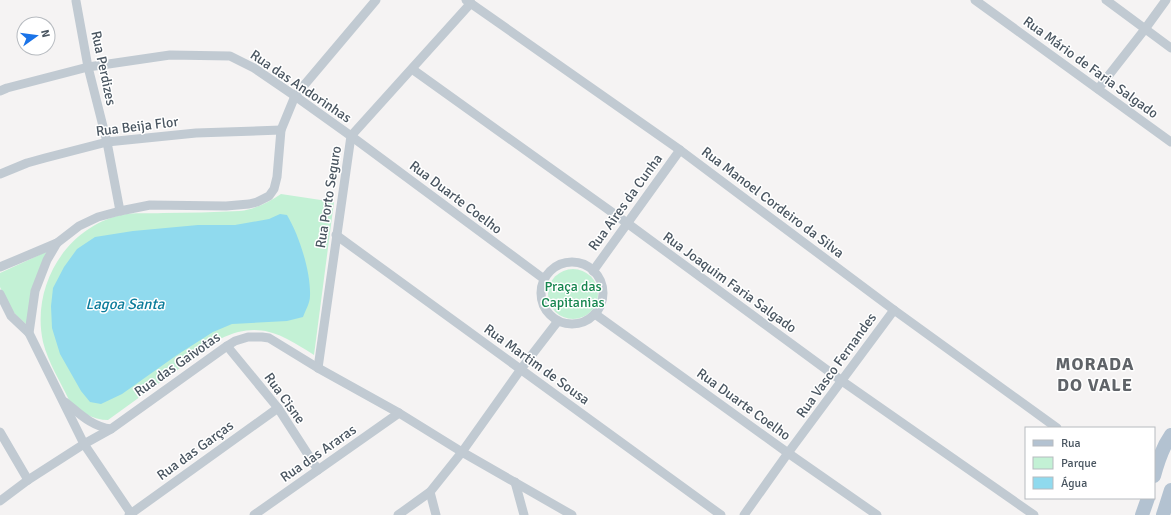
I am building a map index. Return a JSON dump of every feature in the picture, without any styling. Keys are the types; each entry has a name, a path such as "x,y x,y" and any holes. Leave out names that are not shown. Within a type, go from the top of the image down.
{"main road":[{"path":"1155,473 1159,459 1169,441"},
{"path":"1166,509 1171,490"},
{"path":"1142,515 1148,499"}],"street":[{"path":"0,267 57,243 78,226 98,217 120,211 150,205 226,206 249,204 269,196 274,189 278,178 281,130 295,96 376,0"},
{"name":"Rua Mário de Faria Salgado","path":"975,0 1171,142"},
{"path":"1106,0 1171,48"},
{"path":"1098,88 1166,0"},
{"name":"Rua Perdizes","path":"76,1 88,67 107,142 120,211"},
{"name":"Rua Porto Seguro","path":"318,368 351,136 412,69 469,2"},
{"name":"Rua Manoel Cordeiro da Silva","path":"469,2 680,150 894,310 1055,427"},
{"name":"Rua das Andorinhas","path":"0,90 88,67 170,55 230,56 254,68 351,136"},
{"name":"Rua Joaquim Faria Salgado","path":"412,69 627,223 842,381 1034,515"},
{"name":"Rua Beija Flor","path":"0,174 26,163 107,142 196,133 281,130"},
{"name":"Rua Duarte Coelho","path":"351,136 544,279"},
{"name":"Rua Aires da Cunha","path":"594,271 680,150"},
{"name":"Rua Martim de Sousa","path":"336,235 721,515"},
{"path":"29,333 35,291 47,260 57,243"},
{"path":"572,262 584,264 594,271 600,281 603,292 601,304 595,314 587,320 577,324 567,324 558,321 547,312 541,293 544,279 551,270 561,264 572,262"},
{"path":"0,294 12,316 29,333 84,444 131,515"},
{"name":"Rua Vasco Fernandes","path":"744,515 894,310"},
{"name":"Rua Duarte Coelho","path":"595,314 877,515"},
{"path":"398,515 430,492 462,452 520,369 558,321"},
{"name":"Rua das Gaivotas","path":"0,501 28,480 84,444 111,429 227,346 248,337 262,337 269,338 572,515"},
{"name":"Rua Cisne","path":"227,346 278,408 318,470"},
{"path":"62,400 96,426 111,429"},
{"name":"Rua das Garças","path":"131,515 278,408"},
{"name":"Rua das Araras","path":"254,515 399,413"},
{"path":"0,432 28,480"},
{"path":"515,482 524,515"},
{"path":"430,492 436,515"}],"green space":[{"name":"Lagoa Santa","path":"281,194 334,202 314,355 291,341 269,332 258,330 234,333 220,339 108,420 97,419 82,412 69,400 48,357 43,342 41,321 42,301 48,281 56,263 69,246 84,233 101,222 121,215 137,213 240,211 261,205"},
{"path":"48,251 27,325 9,307 0,287 0,273"},
{"name":"Praça das Capitanias","path":"568,269 578,269 591,276 598,289 598,299 591,312 578,319 568,319 559,315 552,308 548,299 548,289 552,280 559,273"}],"water":[{"name":"Lagoa Santa","path":"280,214 287,215 296,233 309,276 310,299 303,317 287,321 232,324 213,332 177,355 122,394 101,404 90,402 81,391 60,354 52,328 51,306 53,288 64,267 77,249 95,237 133,231 198,225 235,225 269,219"}],"district":[{"name":"MORADA DO VALE","path":"1095,374"}]}
